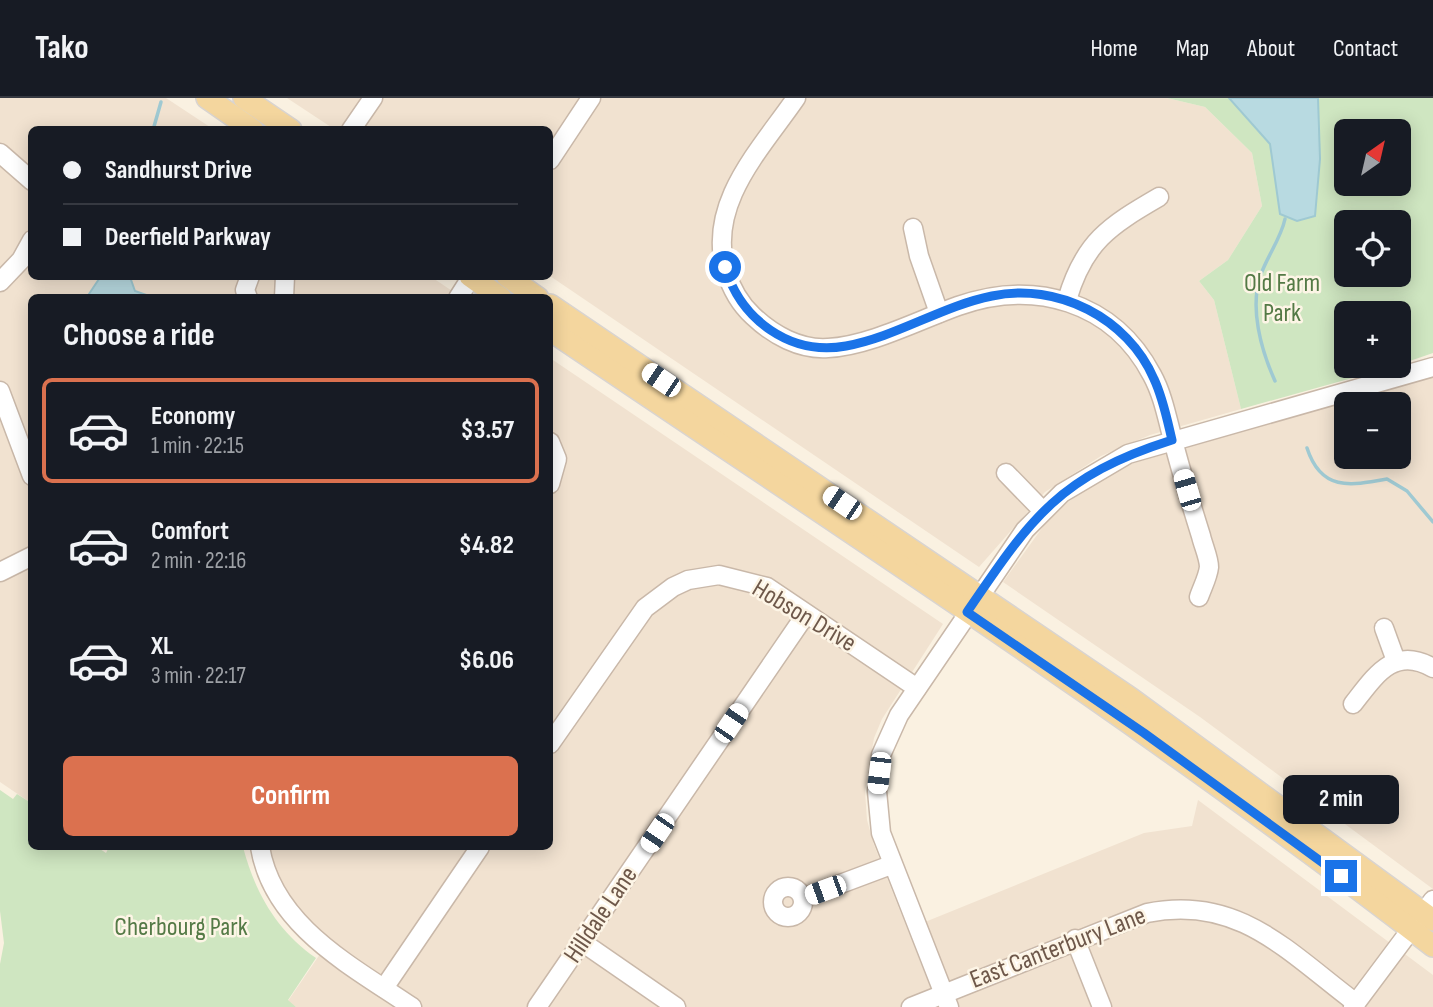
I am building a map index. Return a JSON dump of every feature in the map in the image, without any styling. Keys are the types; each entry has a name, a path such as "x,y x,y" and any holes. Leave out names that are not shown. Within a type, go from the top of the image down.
{"main road":[{"path":"207,98 247,126"},
{"path":"244,98 285,126"},
{"path":"475,280 495,294"},
{"path":"513,280 532,294"},
{"path":"553,307 973,604"},
{"path":"553,332 973,604 1153,714 1425,915 1433,946"}],"street":[{"path":"354,126 373,98"},
{"path":"553,155 591,98"},
{"path":"796,98 730,196 721,254 737,297 761,324 778,335 819,348 850,345 939,313 992,296 1008,294 1040,294 1067,300 1105,320 1144,360 1162,398 1209,565 1199,597"},
{"path":"0,153 28,177"},
{"path":"1067,300 1075,274 1096,239 1159,197"},
{"path":"913,228 919,256 939,313"},
{"path":"0,282 21,260 28,247"},
{"path":"946,999 891,865 877,813 881,755 899,715 973,604 1042,510 1062,492 1105,466 1172,440 1433,367"},
{"path":"0,391 28,465"},
{"path":"553,446 557,459 553,473"},
{"path":"1006,473 1042,510"},
{"path":"0,572 28,558"},
{"name":"Hobson Drive","path":"553,740 645,608 673,587 719,575 767,587 917,688"},
{"name":"Hilldale Lane","path":"537,1007 806,614"},
{"path":"1384,628 1396,661"},
{"path":"1353,705 1379,672 1396,661 1412,658 1433,668"},
{"path":"261,850 271,879 293,916 327,948 412,1007"},
{"path":"384,988 478,850"},
{"path":"803,898 891,865"},
{"name":"East Canterbury Lane","path":"911,1007 946,999 1075,939 1147,912 1165,909 1225,914 1255,928 1355,1005"},
{"path":"1355,1005 1425,915"},
{"path":"1075,939 1102,1007"},
{"path":"582,942 676,1007"}],"shaded area":[{"path":"0,98 166,98 208,126 28,126 28,280 436,280 457,294 28,294 28,801 0,782"},
{"path":"287,98 1167,98 1205,107 1252,153 1262,206 1228,260 1199,281 1214,300 1241,409 1150,435 1101,456 1045,492 979,567 553,278 553,126 329,126"},
{"path":"553,360 943,624 882,719 874,738 865,791 867,820 874,845 938,1007 296,1007 288,1001 329,941 311,926 282,891 267,850 553,850"},
{"path":"1433,375 1433,889 1200,717 1003,582 1045,524 1086,488 1127,465 1334,404 1334,469 1411,469 1411,392 1375,392"},
{"path":"1198,800 1433,975 1433,1007 959,1007 925,922 1144,833 1192,826"}],"green space":[{"name":"Old Farm Park","path":"1167,98 1433,98 1433,353 1411,361 1411,301 1334,301 1334,378 1352,378 1241,409 1214,300 1199,281 1228,260 1262,206 1252,153 1205,107"},
{"name":"Cherbourg Park","path":"0,790 13,799 17,794 28,801 28,850 102,850 106,853 108,850 244,850 254,880 269,910 290,936 316,958 288,1000 296,1007 0,1007 0,964 4,943 0,911"}],"water":[{"path":"1229,98 1318,98 1320,159 1315,216 1297,221 1280,214 1270,144"},
{"path":"98,280 131,280 135,291 144,294 89,294"}],"waterway":[{"path":"154,126 161,102"},
{"path":"1275,381 1261,342 1256,300 1261,274 1285,219"},
{"path":"1307,448 1313,462 1328,479 1349,484 1387,479 1407,491 1433,522"}],"route":[{"path":"725,267 729,281 747,311 778,335 804,346 832,348 850,345 959,305 1008,294 1040,294 1067,300 1086,308 1120,332 1144,360 1154,377 1172,440 1128,454 1062,492 1024,530 967,612 1144,733 1341,876"}]}
